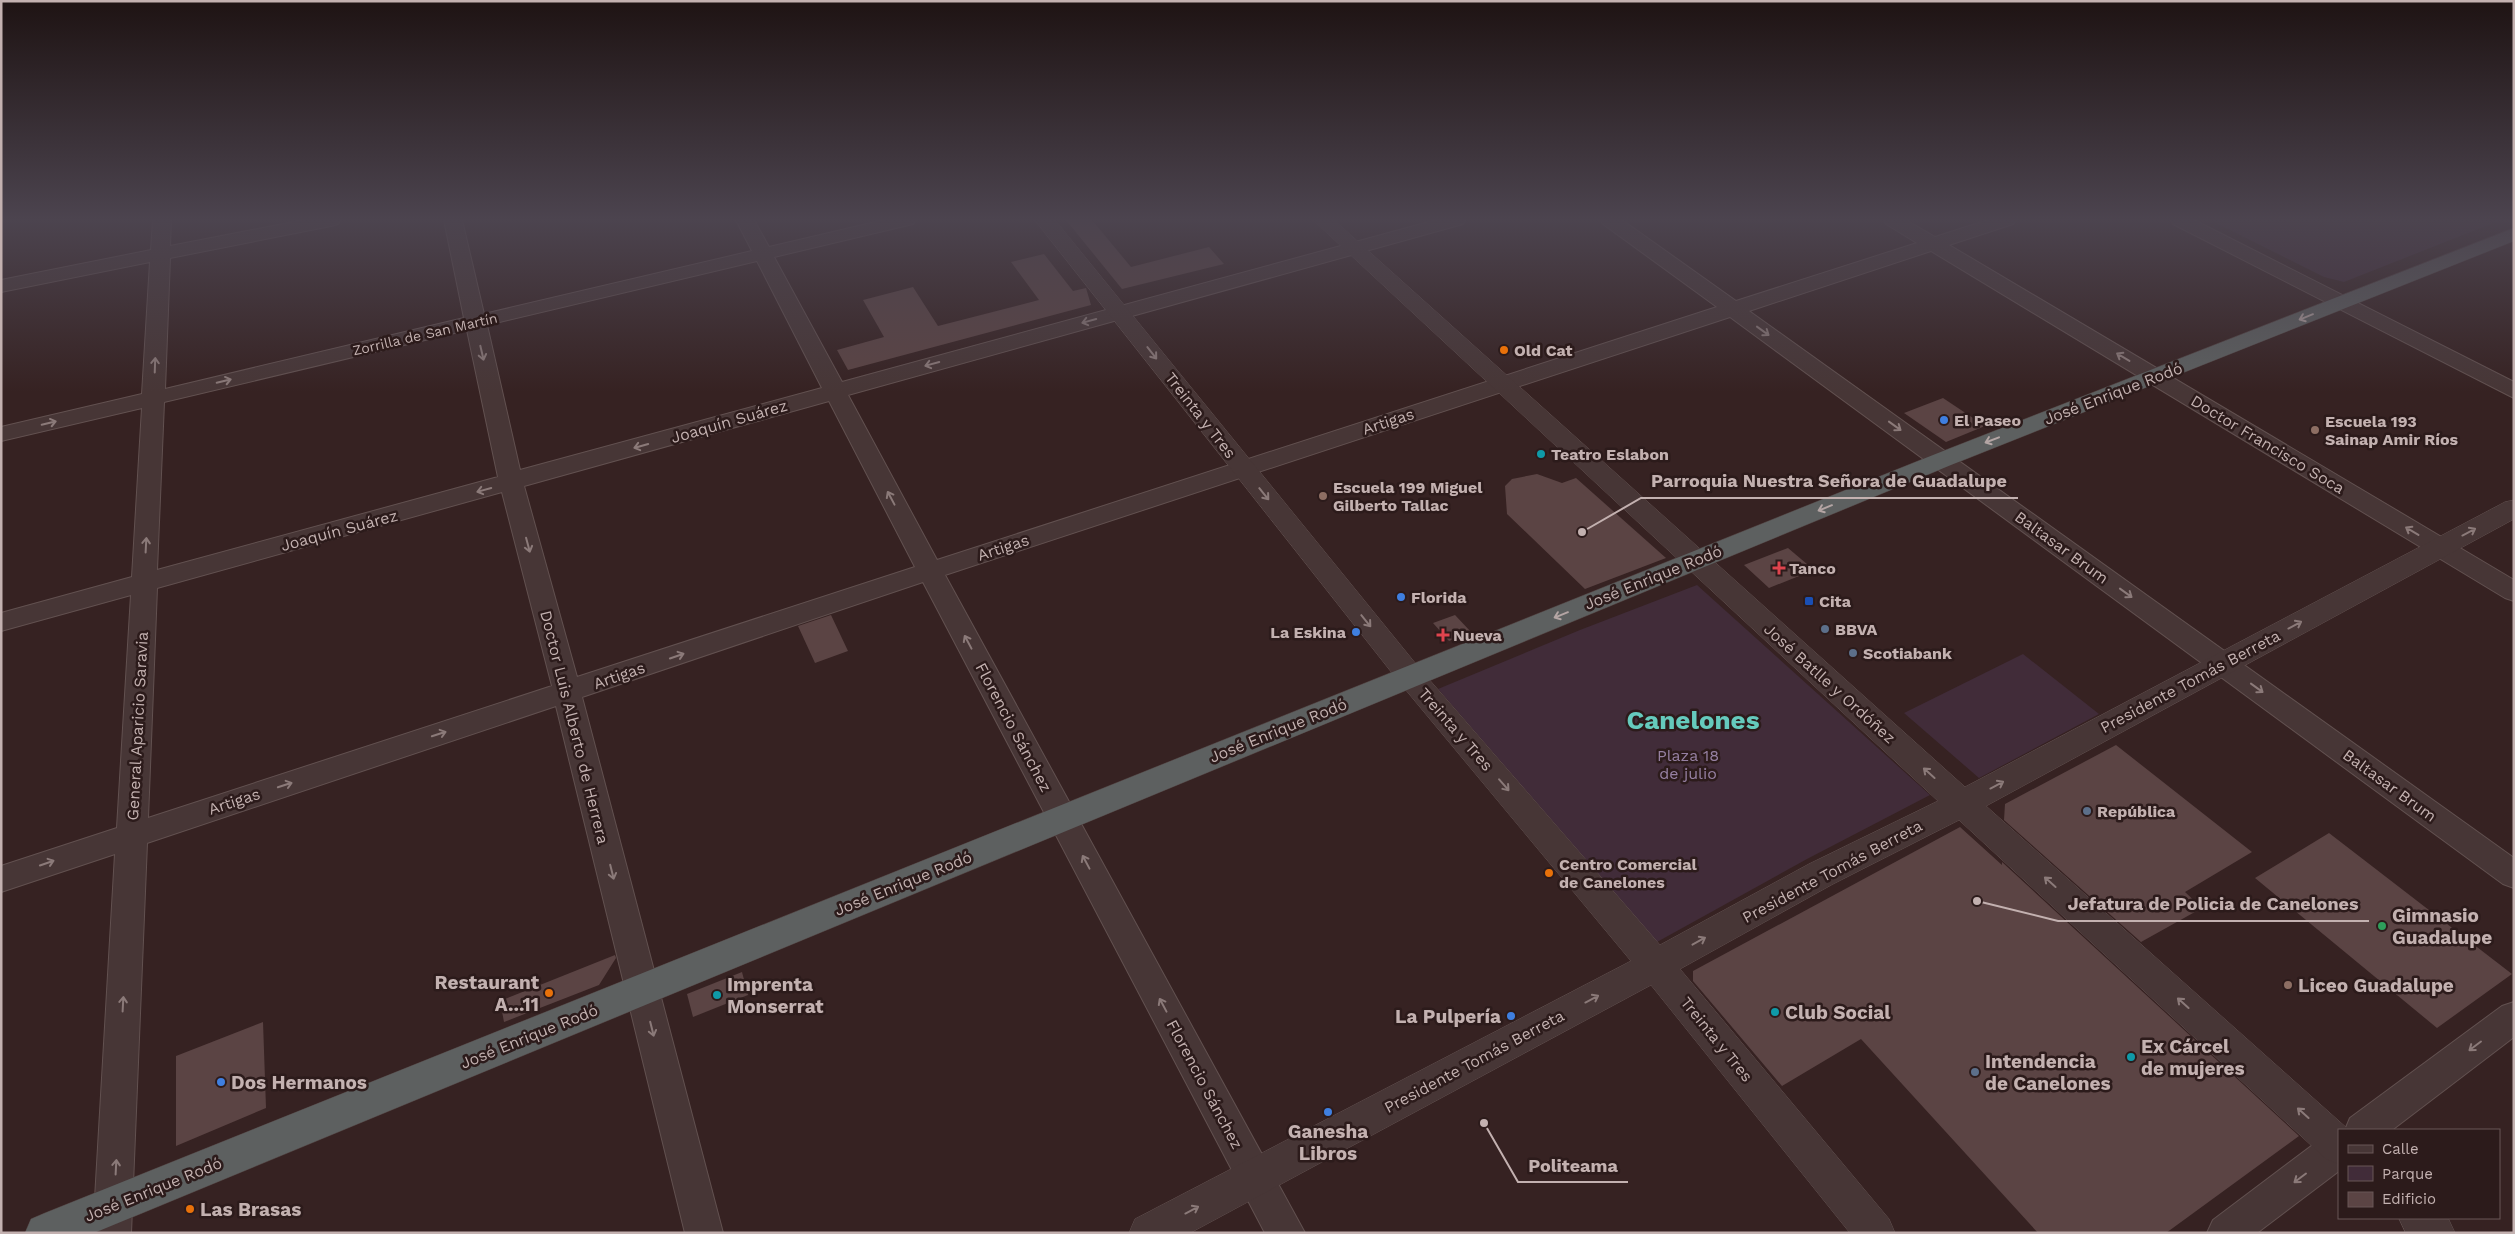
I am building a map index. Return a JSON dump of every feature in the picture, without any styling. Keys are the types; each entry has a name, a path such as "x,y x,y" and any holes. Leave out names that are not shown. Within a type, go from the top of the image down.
{"highway":[{"name":"José Enrique Rodó","path":"46,1233 113,1219 642,991 1062,817 1942,460 2404,278"}],"street":[{"path":"1,286 43,278"},
{"name":"General Aparicio Saravia","path":"113,1219 154,398 158,278"},
{"name":"Doctor Luis Alberto de Herrera","path":"465,278 511,482 567,692 704,1233"},
{"name":"Zorrilla de San Martín","path":"1,434 660,278"},
{"name":"Florencio Sánchez","path":"775,278 930,571 1286,1233"},
{"name":"Treinta y Tres","path":"1091,278 1410,676 1656,965 1875,1233"},
{"name":"Joaquín Suárez","path":"1,622 1244,278"},
{"name":"José Batlle y Ordóñez","path":"1385,278 1504,383 2338,1146"},
{"name":"Baltasar Brum","path":"1690,278 2514,875"},
{"name":"Artigas","path":"1,879 1243,468 1830,278"},
{"name":"Doctor Francisco Soca","path":"1990,278 2514,592"},
{"path":"2294,278 2514,391"},
{"name":"Presidente Tomás Berreta","path":"1149,1233 1656,965 1821,874 1963,803 2514,508"},
{"path":"2364,1129 2514,1017"},
{"path":"2226,1233 2338,1148"},
{"path":"2420,1219 2436,1233"}],"green space":[{"path":"2326,278 2355,278 2344,282"},
{"name":"Plaza 18 de julio","path":"1697,585 1930,795 1807,859 1657,942 1438,689 1580,630"},
{"path":"2023,654 2099,714 1979,778 1904,713"}],"building":[{"path":"1022,278 1062,278 1073,291 1086,288 1091,305 848,370 837,350 884,337 863,300 913,287 938,326 1039,300"},
{"path":"1113,278 1169,278 1122,289"},
{"name":"El Paseo","path":"1943,398 1985,426 1946,442 1904,413"},
{"path":"1537,474 1562,483 1576,478 1666,558 1585,589 1507,514 1505,486 1512,479"},
{"name":"Tanco","path":"1788,548 1814,570 1769,588 1744,565"},
{"path":"831,615 848,651 815,663 798,626"},
{"path":"1455,615 1471,632 1449,641 1433,623"},
{"path":"2116,745 2252,852 2185,892 2202,908 2141,942 2004,820 2005,804"},
{"path":"1960,827 2002,865 2002,862 2299,1136 2166,1233 2038,1233 1861,1039 1782,1086 1693,981 1693,971"},
{"name":"Gimnasio Guadalupe","path":"2329,833 2512,974 2437,1028 2255,878"},
{"name":"Restaurant A...11","path":"615,955 616,958 599,985 504,1022 500,1001"},
{"name":"Imprenta Monserrat","path":"742,972 748,995 693,1017 687,994"},
{"name":"Dos Hermanos","path":"263,1022 266,1108 176,1146 176,1056"}],"place":[{"name":"Old Cat","path":"1504,350"},
{"name":"El Paseo","path":"1944,420"},
{"name":"Escuela 193 Sainap Amir Ríos","path":"2315,430"},
{"name":"Teatro Eslabon","path":"1541,454"},
{"name":"Escuela 199 Miguel Gilberto Tallac","path":"1323,496"},
{"name":"Parroquia Nuestra Señora de Guadalupe","path":"1582,532"},
{"name":"Tanco","path":"1779,568"},
{"name":"Florida","path":"1401,597"},
{"name":"Cita","path":"1809,601"},
{"name":"BBVA","path":"1825,629"},
{"name":"La Eskina","path":"1356,632"},
{"name":"Nueva","path":"1443,635"},
{"name":"Scotiabank","path":"1853,653"},
{"name":"República","path":"2087,811"},
{"name":"Centro Comercial de Canelones","path":"1549,873"},
{"name":"Jefatura de Policia de Canelones","path":"1977,901"},
{"name":"Gimnasio Guadalupe","path":"2382,926"},
{"name":"Liceo Guadalupe","path":"2288,985"},
{"name":"Restaurant A...11","path":"549,993"},
{"name":"Imprenta Monserrat","path":"717,995"},
{"name":"Club Social","path":"1775,1012"},
{"name":"La Pulpería","path":"1511,1016"},
{"name":"Ex Cárcel de mujeres","path":"2131,1057"},
{"name":"Intendencia de Canelones","path":"1975,1072"},
{"name":"Dos Hermanos","path":"221,1082"},
{"name":"Ganesha Libros","path":"1328,1112"},
{"name":"Politeama","path":"1484,1123"},
{"name":"Las Brasas","path":"190,1209"}],"district":[{"name":"Canelones","path":"1693,720"}]}
